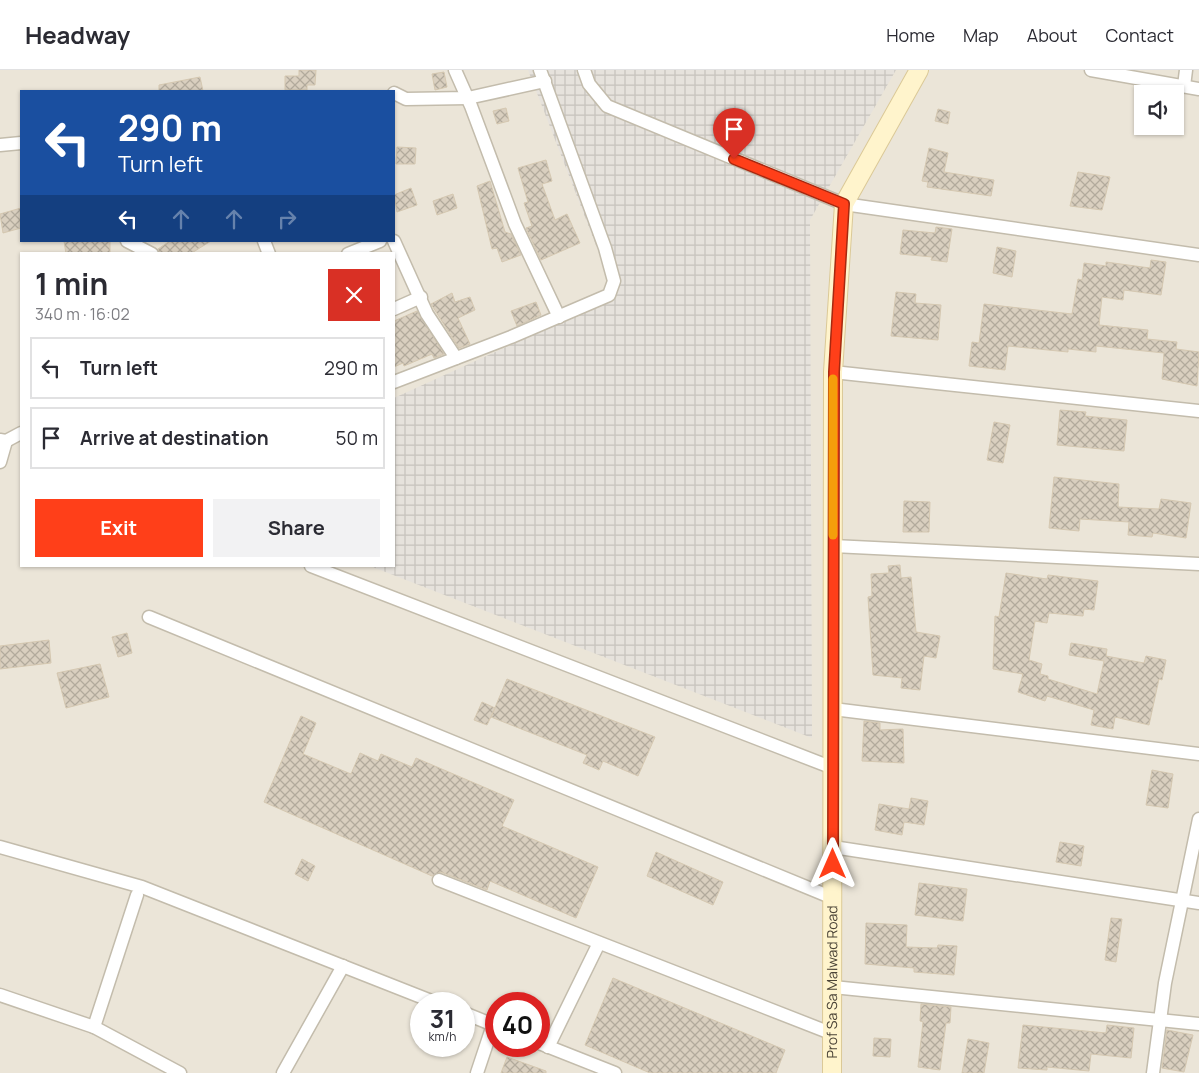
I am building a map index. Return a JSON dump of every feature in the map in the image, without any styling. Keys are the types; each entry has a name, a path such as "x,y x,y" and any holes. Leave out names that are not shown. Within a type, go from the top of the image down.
{"street":[{"path":"455,70 468,98 515,224 559,316"},
{"path":"584,70 589,84 607,106 844,204 1199,256"},
{"name":"Prof Sa Sa Malwad Road","path":"832,1073 834,372 844,204 883,130 919,70"},
{"path":"1091,70 1178,85"},
{"path":"1186,70 1184,86 1199,89"},
{"path":"395,94 406,99 468,98 542,76 549,100 605,248 614,281 609,295 395,382"},
{"path":"0,145 20,142"},
{"path":"129,242 148,252"},
{"path":"353,252 378,242"},
{"path":"394,242 428,314 456,358"},
{"path":"395,309 421,298"},
{"path":"834,372 1199,411"},
{"path":"0,462 3,440 20,432"},
{"path":"833,546 1199,564"},
{"path":"314,567 833,768"},
{"path":"149,617 833,898"},
{"path":"833,709 1199,754"},
{"path":"1154,1073 1165,983 1199,819"},
{"path":"0,847 142,887 410,993"},
{"path":"833,847 1199,903"},
{"path":"439,880 833,1034"},
{"path":"94,1028 137,895"},
{"path":"550,1032 600,943"},
{"path":"283,1073 343,966"},
{"path":"833,987 1199,1024"},
{"path":"0,995 94,1028 180,1073"},
{"path":"550,1048 616,1073"},
{"path":"477,1073 485,1050"}],"shaded area":[{"path":"0,70 1199,70 1199,1073 0,1073"},
{"path":"528,70 896,70 810,220 812,738 373,567 395,567 395,398 616,297"}],"building":[{"path":"299,70 316,70 315,85 307,85 307,90 285,90 285,76 299,76"},
{"path":"444,72 447,87 435,90 432,74"},
{"path":"200,77 203,90 159,90 159,85"},
{"path":"506,108 509,121 497,124 493,111"},
{"path":"938,109 950,112 948,124 935,121"},
{"path":"397,147 416,148 415,164 396,164"},
{"path":"929,148 948,153 944,172 994,180 991,196 927,187 928,182 922,181"},
{"path":"546,160 552,181 542,184 555,220 567,214 580,243 541,260 526,228 532,226 524,203 528,202 518,168"},
{"path":"1078,172 1110,177 1102,210 1070,206"},
{"path":"490,181 505,232 511,234 521,255 502,262 497,248 492,249 477,186"},
{"path":"411,188 417,205 397,212 395,195"},
{"path":"453,194 457,208 437,215 433,201"},
{"path":"20,208 20,228 3,233 0,214"},
{"path":"936,227 952,229 947,262 931,260 932,257 900,254 903,230 935,233"},
{"path":"64,242 110,242 110,252 66,252"},
{"path":"168,242 209,242 193,252 159,252 158,249"},
{"path":"997,247 1016,251 1012,277 993,273"},
{"path":"1151,260 1166,262 1161,295 1124,290 1123,300 1102,297 1099,325 1148,330 1147,339 1177,342 1176,349 1199,352 1197,386 1162,379 1164,353 1096,346 1096,352 1068,349 1068,352 1008,346 1005,370 969,366 972,342 979,343 984,304 1072,314 1078,279 1082,280 1084,263 1106,266 1106,262 1150,268"},
{"path":"896,292 916,294 915,303 941,305 938,340 891,336"},
{"path":"452,293 455,302 470,297 475,310 458,318 470,344 459,348 431,304"},
{"path":"536,302 541,315 517,326 511,311"},
{"path":"417,311 444,354 434,358 432,354 404,366 403,363 395,367 395,321"},
{"path":"1060,410 1086,412 1085,416 1127,420 1124,451 1057,445"},
{"path":"994,422 1010,425 1003,463 987,460"},
{"path":"1054,477 1119,484 1118,507 1159,509 1161,499 1191,503 1186,538 1153,533 1152,537 1128,535 1129,522 1080,519 1079,531 1049,528"},
{"path":"904,501 930,502 929,532 903,532"},
{"path":"900,565 901,578 911,577 916,632 940,636 936,658 924,656 920,690 901,688 902,678 873,675 868,597 872,596 871,574 889,573 888,566"},
{"path":"1006,573 1047,579 1048,575 1098,581 1094,610 1084,609 1083,616 1049,613 1047,623 1035,621 1029,660 1042,664 1040,674 1048,676 1048,679 1097,694 1104,661 1069,655 1071,643 1107,649 1106,656 1144,663 1146,656 1166,660 1162,680 1159,679 1149,725 1115,717 1113,729 1091,725 1094,710 1047,696 1045,701 1018,692 1023,674 993,669 995,616 999,617"},
{"path":"127,633 132,653 118,657 112,637"},
{"path":"49,640 51,663 0,669 0,646"},
{"path":"100,664 109,697 66,708 57,673"},
{"path":"507,679 655,737 638,776 603,761 599,770 583,763 587,755 491,717"},
{"path":"482,702 495,708 487,725 474,720"},
{"path":"301,716 316,723 303,754 351,774 360,753 378,761 381,754 412,767 416,758 514,800 502,826 598,867 576,918 490,881 487,890 441,872 432,876 264,802"},
{"path":"864,721 880,723 880,730 903,729 904,763 862,761"},
{"path":"1152,770 1173,774 1168,808 1146,805"},
{"path":"911,798 928,801 924,825 904,822 902,835 875,830 879,804 909,809"},
{"path":"1060,842 1084,846 1081,866 1056,862"},
{"path":"656,852 723,882 713,905 647,876"},
{"path":"302,859 315,866 308,881 295,874"},
{"path":"919,883 967,889 963,921 915,915"},
{"path":"1111,918 1122,919 1116,962 1105,960"},
{"path":"866,923 907,925 906,947 937,948 938,945 957,946 954,975 914,972 914,968 865,964"},
{"path":"613,978 785,1050 776,1073 650,1073 585,1045"},
{"path":"921,1004 951,1007 950,1023 946,1023 940,1070 918,1067 923,1022 920,1021"},
{"path":"1023,1025 1106,1033 1107,1025 1134,1028 1131,1058 1091,1054 1089,1071 1047,1067 1047,1070 1018,1068"},
{"path":"1167,1030 1193,1035 1184,1072 1162,1068"},
{"path":"874,1038 891,1039 890,1057 873,1056"},
{"path":"968,1039 989,1043 984,1073 962,1073"},
{"path":"507,1057 546,1071 546,1073 501,1073"}],"slow traffic":[{"path":"833,379 833,535"}],"route":[{"path":"734,159 844,204 834,372 833,864"}]}
